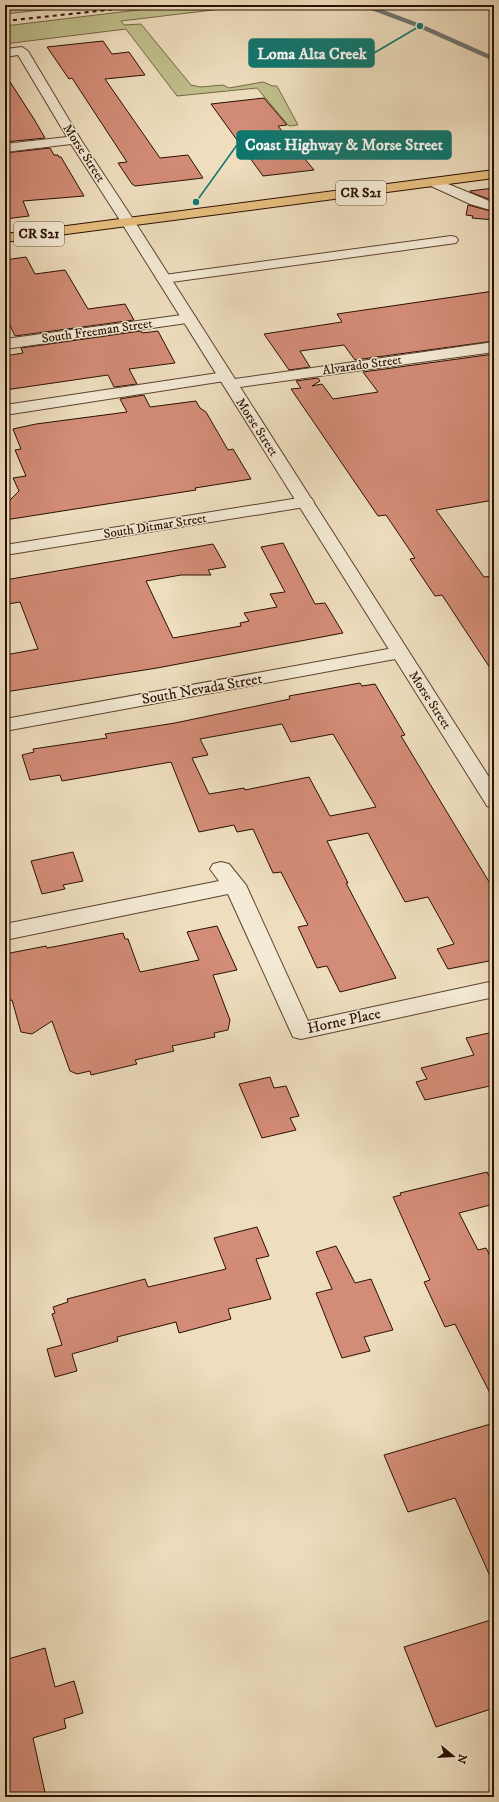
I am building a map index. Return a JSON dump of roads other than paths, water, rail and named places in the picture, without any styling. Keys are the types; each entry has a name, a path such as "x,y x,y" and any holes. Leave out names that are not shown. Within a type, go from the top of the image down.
{"main road":[{"name":"CR S21","path":"5,238 436,183 494,174"}],"street":[{"name":"Morse Street","path":"5,52 22,51 75,140 494,801"},
{"path":"5,148 75,140"},
{"path":"436,183 475,201 494,207"},
{"path":"164,279 451,240"},
{"name":"South Freeman Street","path":"5,344 189,319"},
{"name":"Alvarado Street","path":"5,410 494,347"},
{"name":"South Ditmar Street","path":"5,550 305,502"},
{"name":"South Nevada Street","path":"5,725 399,653"},
{"name":"Horne Place","path":"5,932 228,877 301,1031 494,989"}],"waterway":[{"path":"364,5 420,26 494,59"}],"railway":[{"path":"5,21 154,5"}],"place":[{"name":"Loma Alta Creek","path":"420,26"},
{"name":"Coast Highway & Morse Street","path":"196,202"}]}
